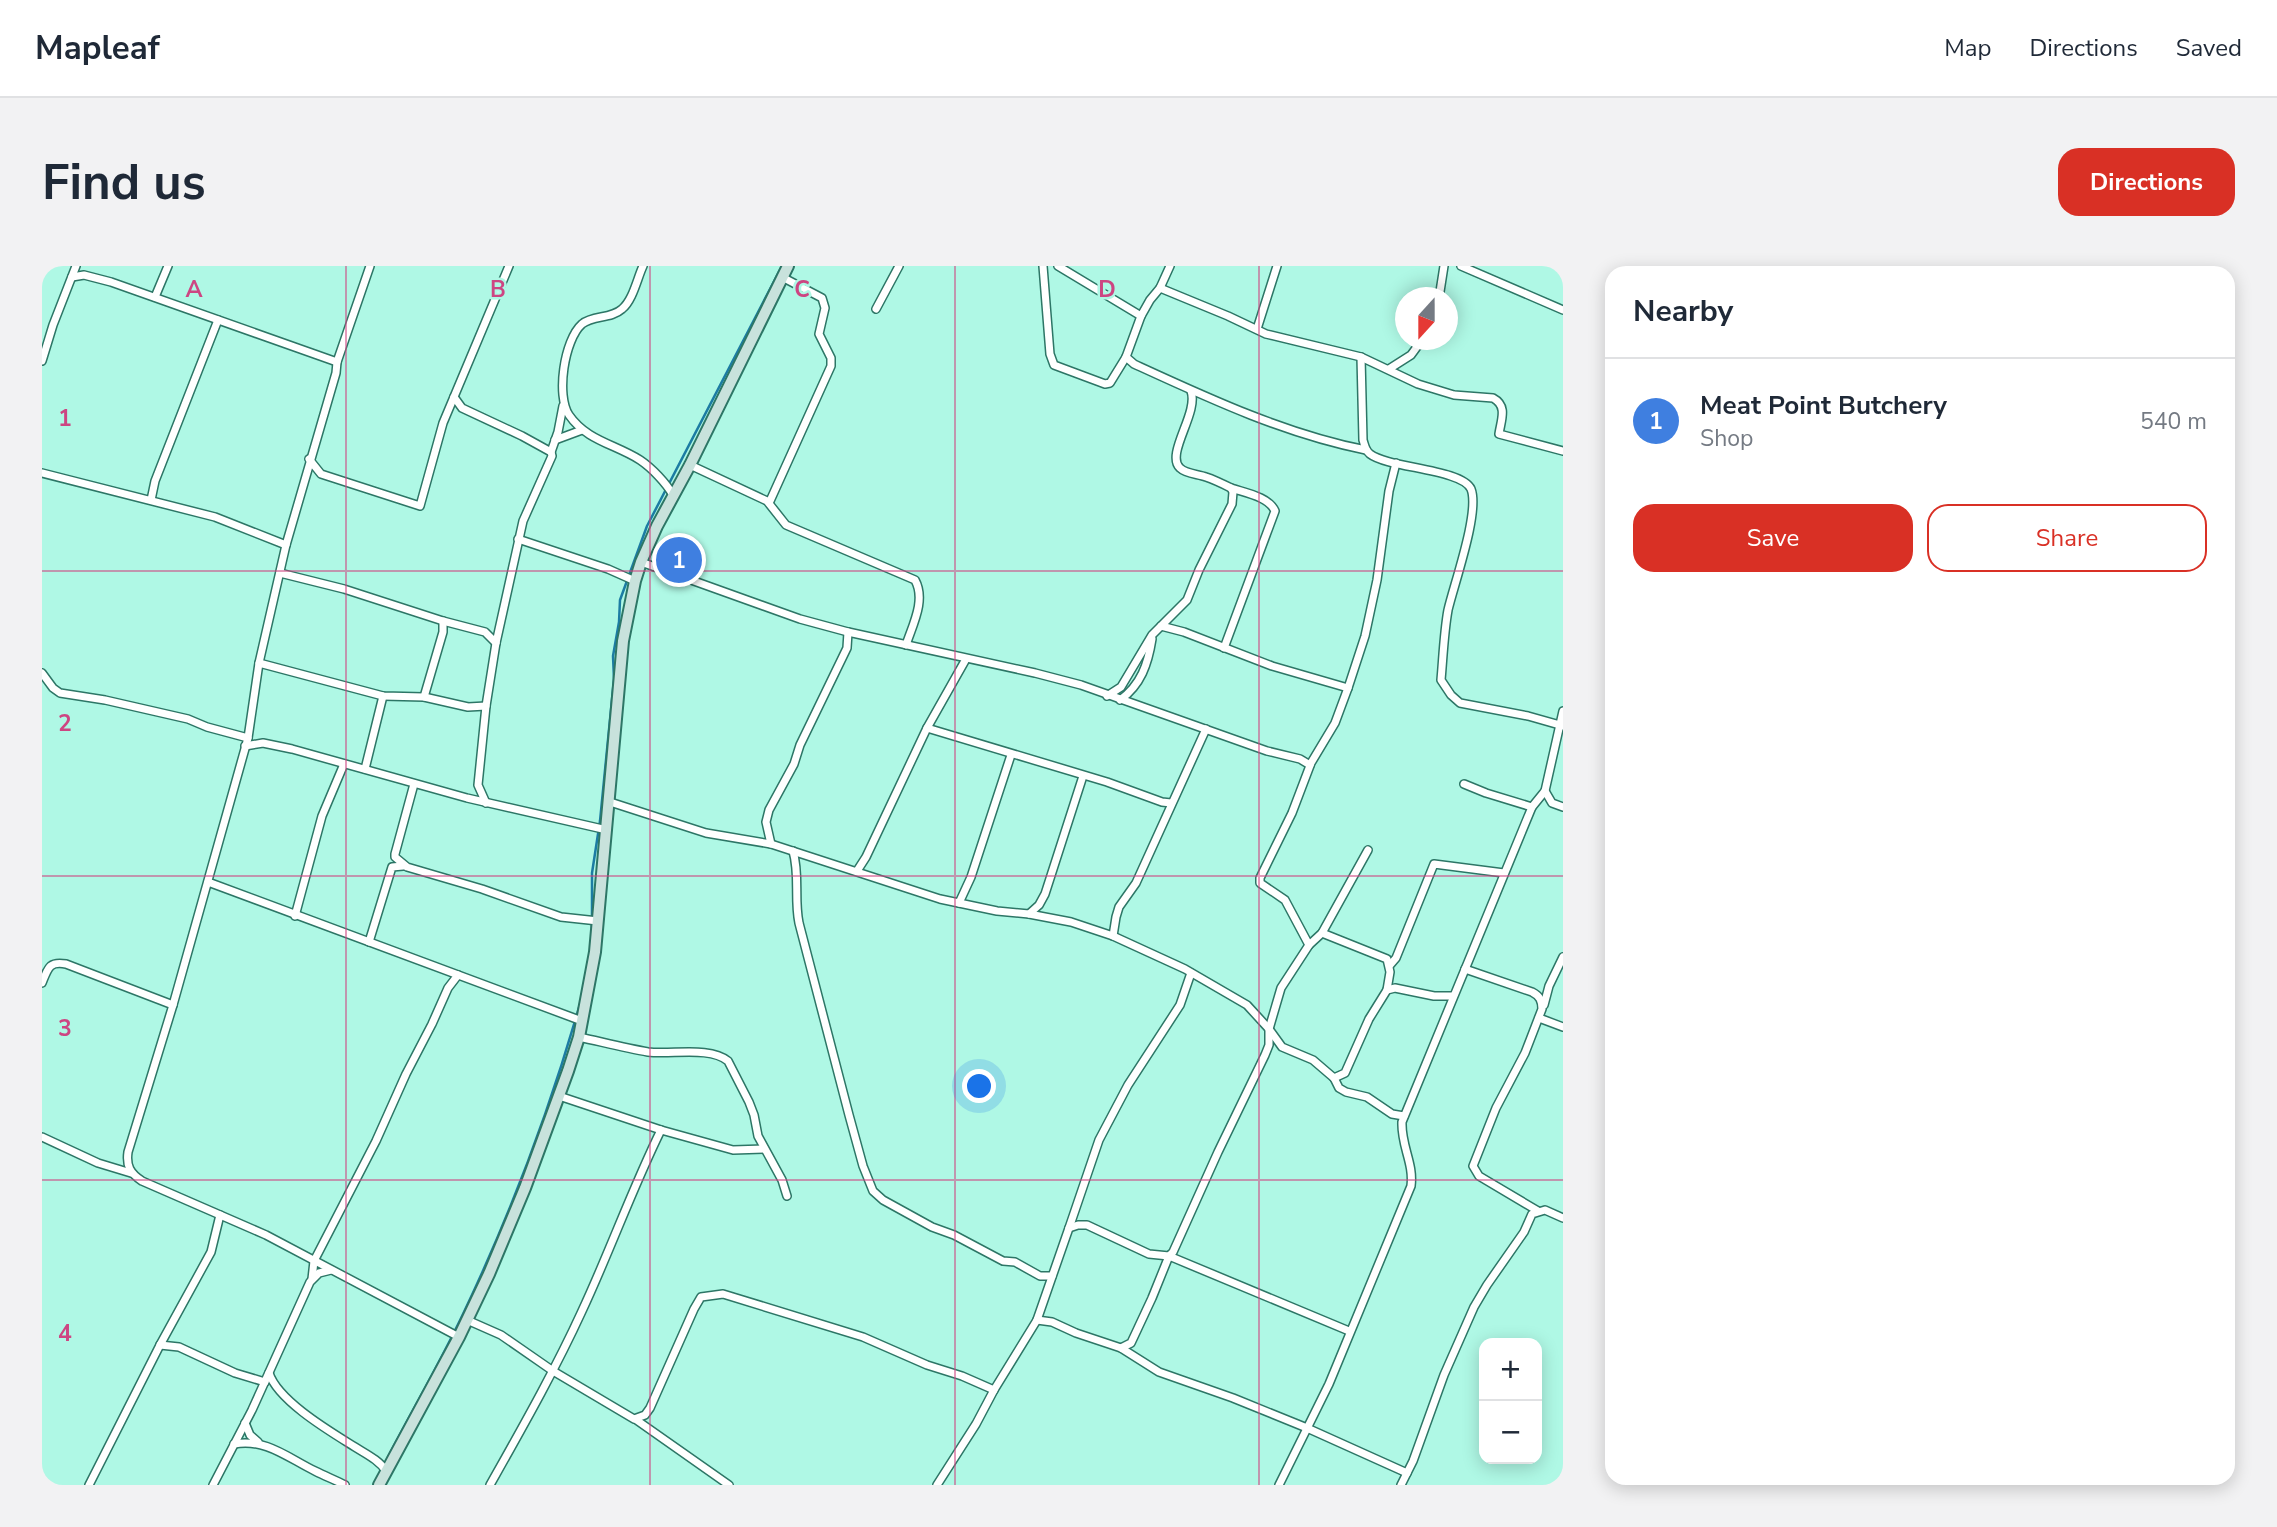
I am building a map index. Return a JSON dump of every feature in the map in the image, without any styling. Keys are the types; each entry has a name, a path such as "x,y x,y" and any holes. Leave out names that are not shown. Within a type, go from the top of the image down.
{"main road":[{"path":"379,1485 459,1337 489,1274 525,1188 579,1037 598,921 623,641 635,581 641,562 673,495 785,271"}],"street":[{"path":"42,361 44,346 76,266 84,275"},
{"path":"155,297 168,266"},
{"path":"131,1174 127,1161 128,1152 173,1005 246,742 286,545 337,362 370,266"},
{"path":"309,460 321,474 420,506 443,423 509,266"},
{"path":"486,803 478,785 496,643 523,521 547,469 555,440 563,404 562,385 570,346 575,333 584,323 614,314 626,305 643,266"},
{"path":"876,309 899,266"},
{"path":"1043,266 1049,354 1054,365 1105,384 1110,383 1126,357 1141,316 1160,288 1170,266"},
{"path":"1058,266 1141,316"},
{"path":"1257,329 1277,266"},
{"path":"1441,287 1444,266"},
{"path":"1461,266 1563,310"},
{"path":"770,501 831,366 831,358 819,334 825,308 822,298 785,271"},
{"path":"72,277 84,275 155,297 337,362"},
{"path":"1160,288 1266,334 1361,357 1418,384 1454,395 1493,398 1498,401 1503,411 1499,434 1563,451"},
{"path":"151,500 155,481 218,320"},
{"path":"1389,369 1415,350"},
{"path":"1126,357 1134,364 1192,391 1254,416 1311,436 1366,450"},
{"path":"1361,357 1363,440 1366,450 1372,456 1454,477 1471,488 1472,503 1467,538 1447,614 1441,680 1460,703 1528,716 1561,726"},
{"path":"1192,391 1194,404 1176,452 1176,461 1180,468 1269,502 1275,511 1224,648"},
{"path":"454,397 462,408 551,452"},
{"path":"563,404 582,430 642,461 673,495"},
{"path":"555,440 582,430"},
{"path":"1309,945 1285,900 1259,883 1292,813 1310,765 1335,723 1365,636 1396,463"},
{"path":"690,465 767,501 786,525 915,580 919,601 906,645"},
{"path":"42,473 215,517 286,545"},
{"path":"1107,695 1126,681 1152,635 1180,609 1192,591 1199,570 1232,504 1231,488"},
{"path":"518,539 608,569 635,581"},
{"path":"641,562 800,619 1081,685 1267,751 1300,759 1310,765"},
{"path":"280,573 344,589 485,632 496,643"},
{"path":"424,697 443,632 443,621"},
{"path":"1161,626 1184,632 1272,666 1348,688"},
{"path":"771,844 766,822 769,810 794,764 847,648 848,632"},
{"path":"1120,700 1140,681 1152,635"},
{"path":"857,871 928,728 966,659"},
{"path":"260,663 383,696 424,697 468,707 486,706"},
{"path":"42,673 60,693 188,719 246,742 263,743 486,803 607,831"},
{"path":"365,769 383,696"},
{"path":"1279,1485 1329,1384 1411,1186 1411,1167 1402,1134 1404,1116 1532,807 1545,792 1563,712"},
{"path":"928,728 1171,803"},
{"path":"1113,936 1119,907 1136,883 1206,729"},
{"path":"959,903 971,877 1011,755"},
{"path":"295,916 322,816 344,764"},
{"path":"1029,914 1039,905 1045,894 1083,776"},
{"path":"369,942 414,784"},
{"path":"1464,784 1532,807"},
{"path":"467,798 478,785"},
{"path":"1545,792 1552,803 1563,807"},
{"path":"610,802 706,833 771,844 959,903 1077,923 1113,936 1191,973 1247,1005 1269,1028 1282,1047 1314,1060 1334,1078 1339,1088 1367,1097 1392,1114 1404,1116"},
{"path":"1121,1348 1131,1343 1169,1256 1265,1055 1269,1045 1269,1028 1285,981 1309,945 1322,933 1368,850"},
{"path":"793,851 799,923 849,1115 873,1191 883,1200 932,1227 954,1235 1003,1261 1020,1264 1040,1276 1052,1276"},
{"path":"395,857 407,867"},
{"path":"1390,965 1396,958 1434,864 1504,873"},
{"path":"392,867 399,865 482,889 553,915 598,921"},
{"path":"208,882 582,1021"},
{"path":"1322,933 1381,955 1390,965 1387,990 1369,1019 1345,1073 1334,1078"},
{"path":"1563,957 1549,986 1525,1053 1496,1108 1473,1166 1479,1176 1538,1211 1548,1211 1563,1217"},
{"path":"42,983 51,965 56,962 173,1005"},
{"path":"1465,969 1535,994 1540,998 1542,1009"},
{"path":"937,1485 1037,1320 1099,1140 1128,1085 1180,1005 1191,973"},
{"path":"213,1485 265,1382 312,1279 314,1261 376,1141 405,1074 448,988 458,975"},
{"path":"1535,994 1549,986"},
{"path":"1387,990 1395,988 1434,996 1453,996"},
{"path":"1539,1018 1563,1027"},
{"path":"579,1037 650,1052 711,1054 728,1061 749,1102 758,1136 782,1180 787,1196"},
{"path":"1265,1055 1282,1047"},
{"path":"559,1096 661,1130 733,1150 764,1149"},
{"path":"490,1485 553,1371 582,1311 625,1207 661,1130"},
{"path":"42,1137 266,1235 459,1337"},
{"path":"1401,1485 1474,1307 1524,1232 1531,1216 1538,1211"},
{"path":"89,1485 211,1252 220,1215"},
{"path":"1069,1228 1087,1225 1149,1254 1169,1256 1349,1331"},
{"path":"312,1279 319,1273 331,1270"},
{"path":"1040,1276 1046,1291"},
{"path":"634,1419 645,1415 650,1408 694,1308 701,1297 712,1294 723,1294 863,1337 994,1390"},
{"path":"467,1320 501,1335 553,1371 634,1419 729,1485"},
{"path":"1037,1320 1052,1322 1076,1334 1121,1348 1159,1373 1233,1398 1407,1473"},
{"path":"160,1345 179,1347 235,1373 265,1382"},
{"path":"269,1373 274,1385 304,1413 371,1457 386,1471"},
{"path":"245,1423 250,1435 258,1443"},
{"path":"234,1444 252,1441 258,1443 284,1453 345,1485"}],"waterway":[{"path":"592,928 592,873 600,821 620,600 647,526 782,266"},
{"path":"388,1457 455,1330 498,1237 543,1121 580,1004"}],"place":[{"name":"Meat Point Butchery","path":"679,560"}]}
